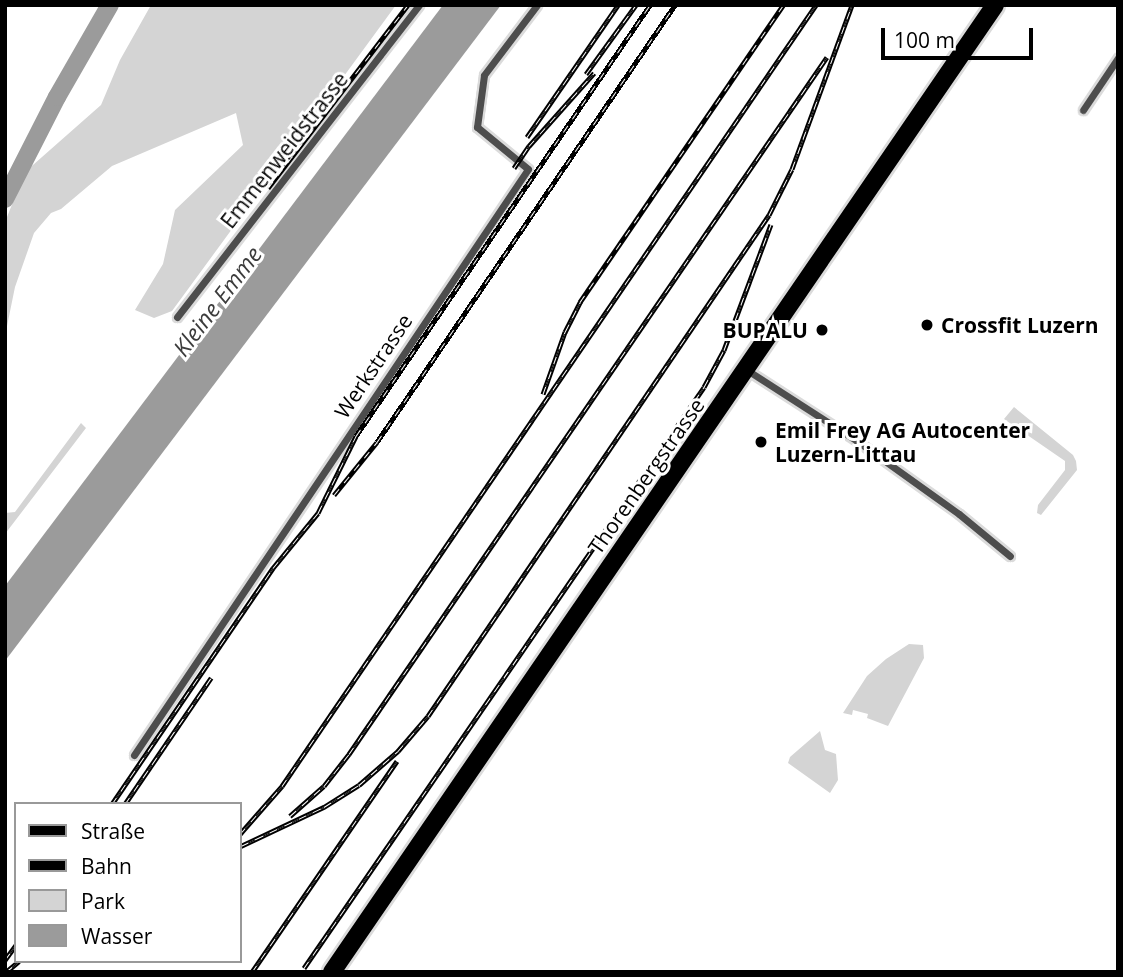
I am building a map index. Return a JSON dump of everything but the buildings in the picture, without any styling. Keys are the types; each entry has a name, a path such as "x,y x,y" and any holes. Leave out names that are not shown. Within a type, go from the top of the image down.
{"main road":[{"name":"Thorenbergstrasse","path":"332,972 995,5"}],"street":[{"name":"Emmenweidstrasse","path":"177,317 419,5"},
{"name":"Werkstrasse","path":"134,755 528,169 477,127 484,75 537,5"},
{"path":"1083,110 1118,58"},
{"path":"747,370 959,514 1010,556"}],"green space":[{"path":"151,5 396,5 172,311 154,318 135,310 163,264 175,210 243,145 236,113 112,166 61,209 51,213 34,233 15,287 5,336 5,222 25,172 101,105 120,60"},
{"path":"1014,407 1073,455 1076,461 1077,470 1041,515 1037,513 1038,505 1065,470 1065,461 1004,419"},
{"path":"81,423 86,428 5,534 5,513 15,512"},
{"path":"909,644 923,645 924,658 888,726 867,718 868,714 853,710 852,715 843,713 867,676"},
{"path":"820,731 825,750 836,754 838,780 830,793 788,763 790,757"}],"water":[{"path":"443,5 501,5 5,661 5,586"}],"waterway":[{"path":"5,199 57,97 110,5"}],"railway":[{"path":"268,188 408,5"},
{"path":"527,137 618,5"},
{"path":"586,74 636,5"},
{"path":"113,802 273,568 318,513 356,436 650,5"},
{"path":"334,495 377,442 675,5"},
{"path":"543,394 565,332 580,302 783,5"},
{"path":"242,832 282,786 816,5"},
{"path":"242,846 324,807 359,785 398,751 428,716 769,215 792,169 852,5"},
{"path":"290,816 324,786 349,754 827,57"},
{"path":"514,168 529,146 594,73"},
{"path":"304,968 704,387 724,350 771,224"},
{"path":"126,802 211,678"},
{"path":"252,972 397,761"},
{"path":"5,960 14,948"},
{"path":"6,972 17,963"}],"place":[{"name":"Crossfit Luzern","path":"927,325"},
{"name":"BUPALU","path":"822,330"},
{"name":"Emil Frey AG Autocenter Luzern-Littau","path":"761,442"}],"water label":[{"name":"Kleine Emme","path":"217,301"}]}
